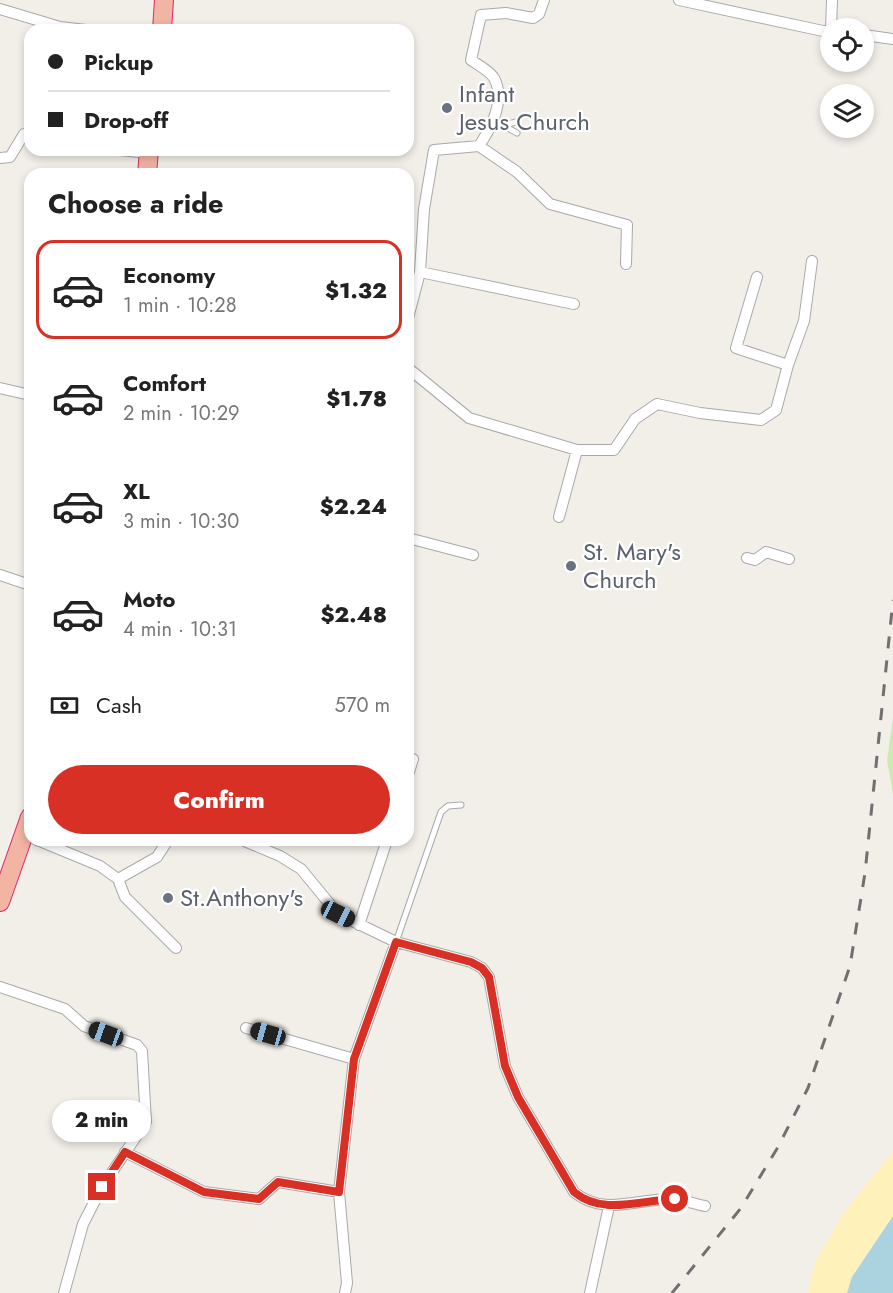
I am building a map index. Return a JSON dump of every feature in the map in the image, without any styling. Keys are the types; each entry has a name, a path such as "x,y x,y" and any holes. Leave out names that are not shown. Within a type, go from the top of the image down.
{"highway":[{"path":"162,24 164,0"},
{"path":"0,902 4,879 24,843"}],"street":[{"path":"479,146 497,125 498,93 494,78 471,60 481,15 506,13 533,18 539,14 544,0"},
{"path":"679,0 820,30"},
{"path":"831,18 832,0"},
{"path":"0,9 50,24"},
{"path":"874,36 893,39"},
{"path":"0,158 10,157 24,134"},
{"path":"414,295 420,272 424,209 434,150 479,146 518,172 550,204 627,225 626,264"},
{"path":"414,373 469,418 577,450 614,450 635,419 657,404 761,420 776,410 788,365 804,321 812,261"},
{"path":"420,272 574,303"},
{"path":"757,277 736,348 788,365"},
{"path":"0,388 24,394"},
{"path":"559,517 577,450"},
{"path":"414,540 473,555"},
{"path":"747,558 755,560 766,552 789,559"},
{"path":"0,575 24,583"},
{"path":"59,846 100,866 118,879 125,897 176,948"},
{"path":"118,879 157,857 164,846"},
{"path":"256,846 302,869 338,914 396,942 471,962 482,968 489,977 505,1066 518,1097 574,1192 586,1202 609,1206 675,1199 705,1206"},
{"path":"359,925 385,846"},
{"path":"345,1293 347,1283 339,1192 354,1059 396,942"},
{"path":"0,987 65,1009 84,1026 137,1045 142,1051 146,1122 102,1187 84,1224 64,1293"},
{"path":"246,1028 354,1059"},
{"path":"125,1152 214,1195 259,1199 278,1182 339,1192"},
{"path":"590,1293 609,1206"}],"lane":[{"path":"497,125 516,122"},
{"path":"497,125 517,133"},
{"path":"396,942 441,812 448,806 461,806"}],"green space":[{"path":"893,717 893,795 887,760"}],"sand":[{"path":"893,1151 893,1216 852,1277 847,1293 808,1293 815,1262 843,1214"}],"water":[{"path":"893,1216 893,1293 847,1293 852,1277"}],"railway":[{"path":"672,1293 741,1208 778,1147 808,1088 850,966 865,873 893,600"}],"place":[{"name":"Infant Jesus Church","path":"447,108"},
{"name":"St. Mary's Church","path":"571,566"},
{"name":"St.Anthony's","path":"168,898"}],"route":[{"path":"102,1187 125,1152 214,1195 259,1199 273,1184 278,1182 339,1192 354,1059 380,993 396,942 471,962 482,968 489,977 505,1066 518,1097 574,1192 586,1202 609,1206 675,1199"}]}
